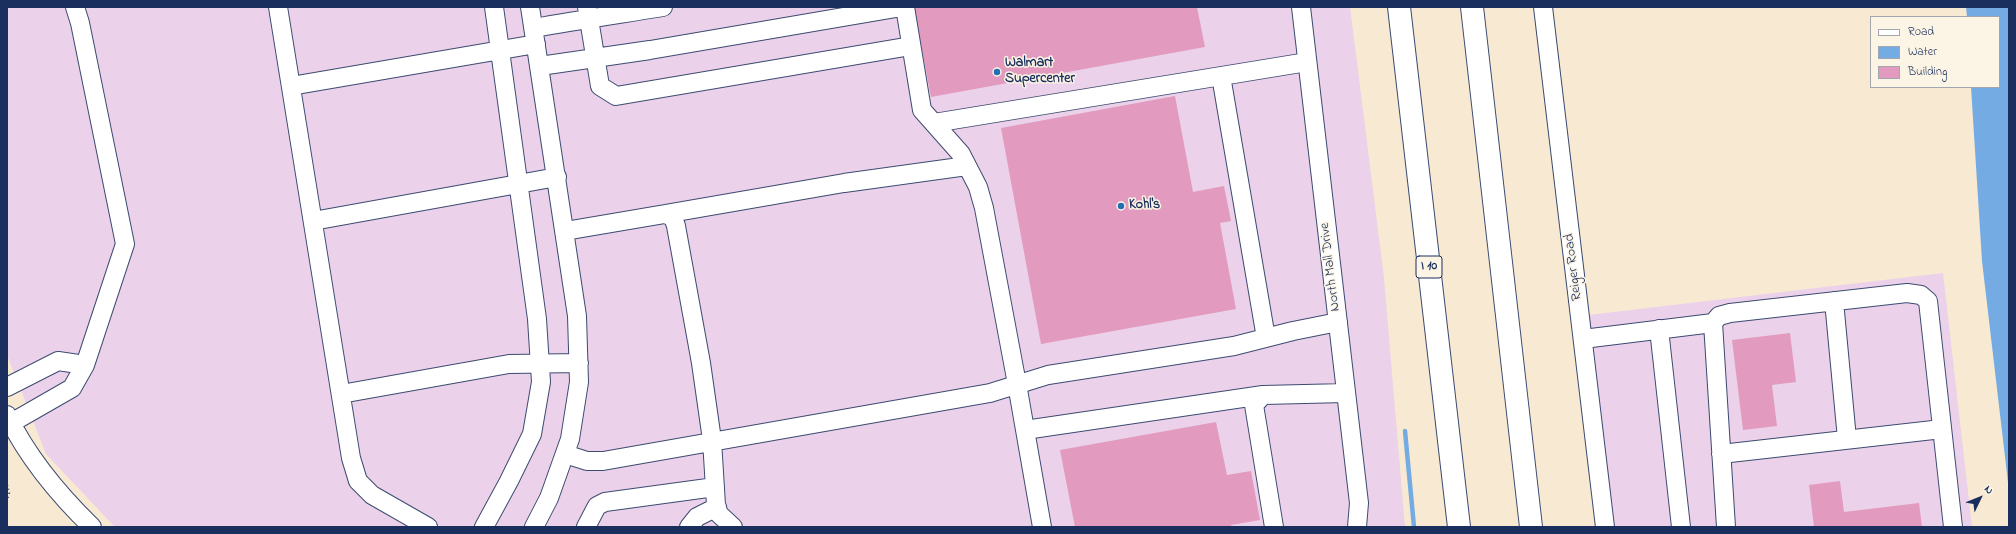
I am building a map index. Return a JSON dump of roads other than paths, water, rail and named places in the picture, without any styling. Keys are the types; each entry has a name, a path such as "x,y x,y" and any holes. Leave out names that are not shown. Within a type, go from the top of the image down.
{"highway":[{"name":"I 10","path":"1399,7 1459,527"},
{"path":"1472,7 1531,527"}],"street":[{"path":"75,7 80,23 125,244 85,365 72,388 9,419 18,437 70,506 92,527"},
{"path":"278,7 351,458 358,481 372,495 428,527"},
{"path":"484,527 532,434 541,382 537,319 494,7"},
{"path":"530,7 577,316 580,382 570,439 549,498 534,527"},
{"path":"291,86 500,50 588,12 617,15 663,7"},
{"path":"540,66 650,50 903,7 922,110 961,154 978,187 984,208 1042,527"},
{"name":"North Mall Drive","path":"1301,7 1359,503 1357,527"},
{"name":"Reiger Road","path":"1543,7 1605,527"},
{"path":"588,12 600,86 616,96 911,46"},
{"path":"934,123 1307,62"},
{"path":"1221,76 1266,338"},
{"path":"565,231 844,183 967,166"},
{"path":"312,221 557,177"},
{"path":"665,214 673,218 676,226 701,363 712,440 717,507 719,514 733,527"},
{"path":"1583,339 1713,322 1719,316 1730,313 1907,293 1921,296 1928,301 1953,527"},
{"path":"1834,301 1847,439"},
{"path":"564,454 587,461 603,460 990,393 1048,375 1234,346 1293,330 1338,322"},
{"path":"1713,322 1726,527"},
{"path":"1659,329 1681,527"},
{"path":"7,387 58,361 85,365"},
{"path":"341,394 509,364 579,363"},
{"path":"1025,430 1263,395 1346,393"},
{"path":"1263,395 1254,405 1274,527"},
{"path":"1721,454 1942,429"},
{"path":"586,527 597,506 605,502 715,487"},
{"path":"689,527 697,517 717,507"}],"water":[{"path":"1966,7 2009,7 2009,491 1982,261 1971,88 2000,88 2000,16 1967,16"}],"waterway":[{"path":"1405,431 1414,527"}],"place":[{"name":"Walmart Supercenter","path":"997,72"},
{"name":"Kohl's","path":"1121,206"}]}
